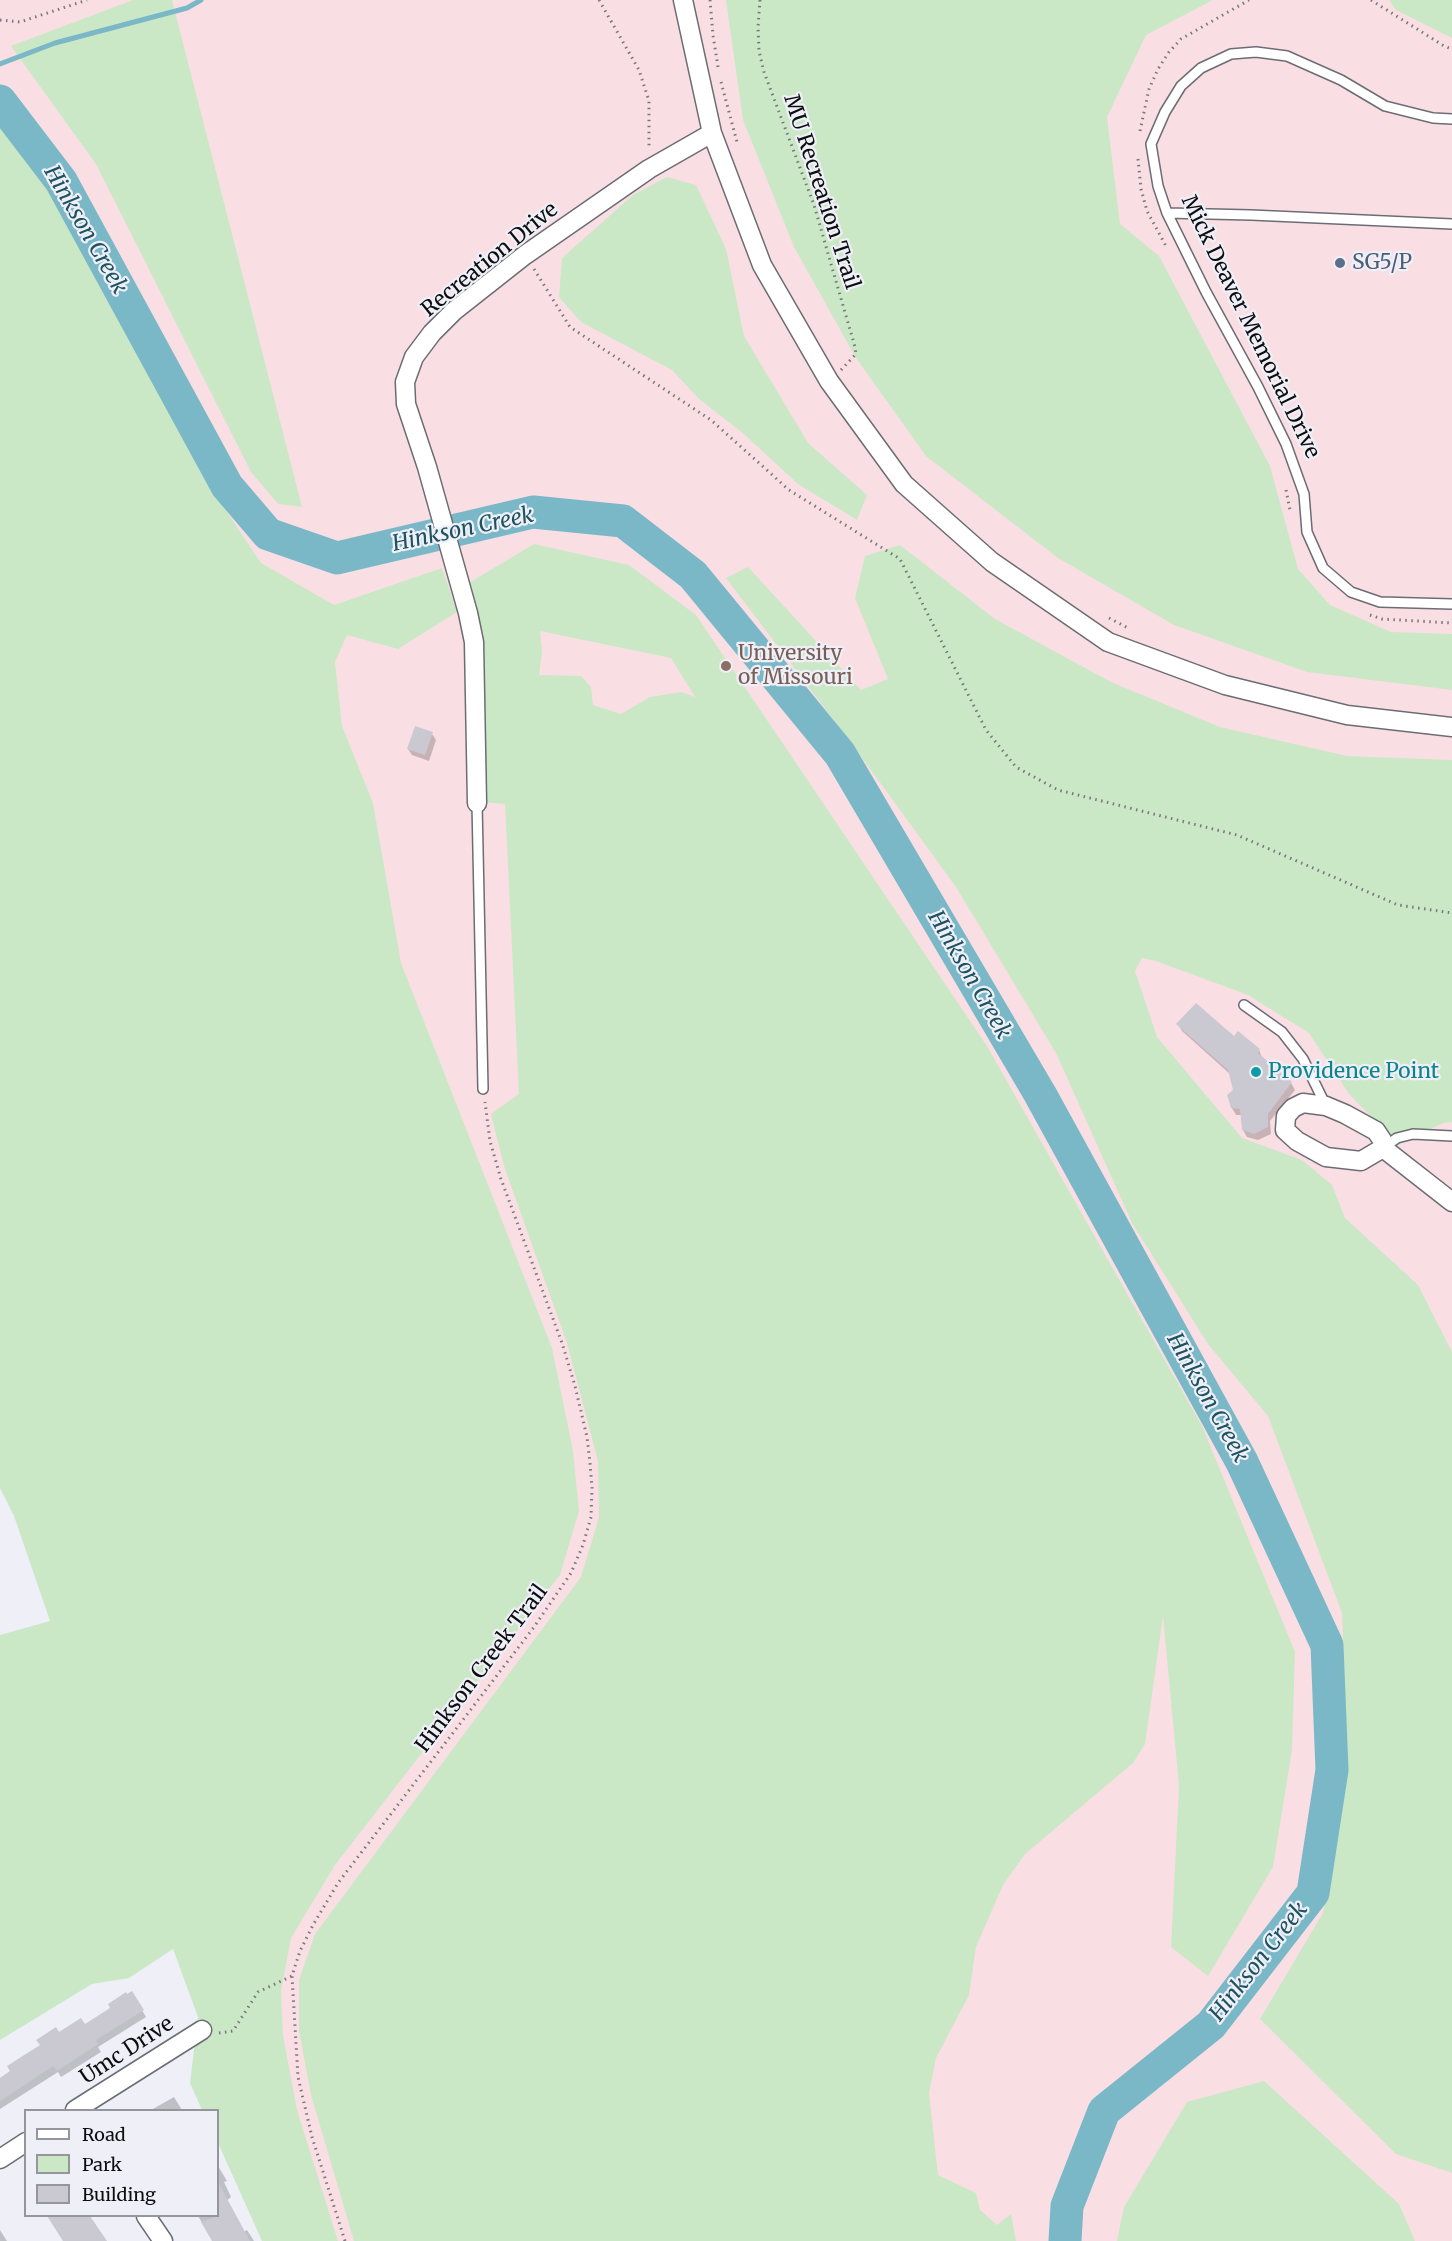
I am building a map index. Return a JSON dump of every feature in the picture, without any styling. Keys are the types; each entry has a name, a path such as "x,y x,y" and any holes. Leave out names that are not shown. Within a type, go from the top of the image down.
{"street":[{"path":"683,0 712,133 762,265 838,377 904,484 992,562 1108,642 1225,685 1347,716 1452,727"},
{"name":"Recreation Drive","path":"477,803 474,642 427,468 406,404 405,382 414,357 432,333 454,311 525,255 649,170 712,133"},
{"path":"1383,1148 1361,1161 1326,1157 1297,1141 1285,1130 1286,1116 1293,1108 1303,1103 1326,1106 1376,1131 1382,1140 1383,1148 1452,1202"},
{"name":"Umc Drive","path":"80,2109 202,2030"},
{"path":"0,2158 24,2143"},
{"path":"147,2217 163,2241"}],"lane":[{"name":"Mick Deaver Memorial Drive","path":"1452,119 1433,118 1385,106 1341,80 1287,56 1256,52 1231,54 1201,68 1181,86 1165,112 1151,144 1158,186 1167,213 1286,444 1304,494 1307,532 1323,568 1351,592 1380,602 1452,604"},
{"path":"1167,213 1251,214 1452,224"},
{"path":"477,803 483,1089"},
{"path":"1244,1005 1282,1032 1303,1059 1326,1106"},
{"path":"1383,1148 1397,1138 1413,1134 1452,1136"}],"path":[{"path":"0,20 20,22 87,0"},
{"path":"599,0 639,70 649,101 649,170"},
{"path":"710,0 719,73 740,152"},
{"name":"MU Recreation Trail","path":"760,0 759,51 764,72 814,206 855,347 856,354 838,377"},
{"path":"1371,0 1452,49"},
{"path":"525,255 570,327 711,420 789,490 900,559 986,730 1016,767 1058,790 1237,835 1398,905 1452,913"},
{"path":"835,362 838,377"},
{"path":"1100,614 1131,629"},
{"name":"Hinkson Creek Trail","path":"345,2241 312,2137 298,2077 292,1976 300,1951 338,1883 534,1627 571,1573 583,1545 591,1517 592,1488 587,1437 562,1343 501,1179 490,1141 483,1089"},
{"path":"202,2030 221,2033 233,2031 258,1992 292,1976"}],"shaded area":[{"name":"University of Missouri","path":"0,0 1452,0 1452,2241 283,2241 0,1333"}],"green space":[{"path":"133,0 172,0 302,507 278,504 251,472 96,164 11,46"},
{"path":"726,0 1213,0 1146,35 1107,117 1120,224 1159,256 1270,466 1298,569 1330,605 1391,632 1452,634 1452,690 1307,672 1174,625 1058,558 926,456 856,358 794,247 743,120"},
{"path":"1389,0 1452,0 1452,38 1396,10"},
{"path":"0,118 47,183 213,491 261,563 334,605 442,568 457,612 398,649 347,635 335,662 342,726 373,803 401,963 552,1348 573,1451 579,1511 560,1575 335,1865 291,1938 281,1991 283,2035 297,2110 338,2241 262,2241 219,2145 219,2109 202,2109 190,2083 198,2017 173,1949 129,1978 92,1984 0,2040 0,1635 50,1621 14,1516 0,1488"},
{"path":"667,177 696,185 726,249 744,336 808,443 867,495 857,520 798,484 744,434 699,399 672,370 581,322 559,297 562,258 633,195"},
{"path":"534,544 629,565 696,615 987,1046 1202,1426 1295,1652 1292,1750 1273,1867 1208,1976 1171,1947 1179,1786 1163,1616 1145,1744 1133,1763 1025,1854 1003,1885 976,1947 969,1995 936,2058 929,2093 938,2175 976,2193 980,2210 997,2225 1011,2214 1016,2241 354,2241 311,2095 299,2031 299,1980 315,1934 581,1577 599,1517 598,1461 567,1343 504,1166 491,1114 519,1094 505,804 482,802 484,635 467,584","holes":["540,631 671,658 695,697 681,692 650,697 621,714 593,705 591,687 581,676 539,675 542,652"]},
{"path":"900,545 995,619 1111,682 1220,727 1347,756 1452,760 1452,1122 1443,1123 1399,1145 1349,1094 1309,1033 1248,995 1156,961 1142,958 1135,971 1157,1037 1242,1138 1302,1160 1332,1185 1345,1218 1418,1285 1452,1352 1452,2173 1396,2154 1260,2019 1323,1913 1348,1766 1342,1613 1268,1416 1208,1344 1132,1223 1056,1053 956,887 849,740 726,578 748,567 861,690 888,679 855,598 865,556"},
{"path":"1264,2081 1399,2204 1415,2241 1117,2241 1124,2207 1187,2102"}],"building":[{"path":"415,726 433,732 425,755 407,749"},
{"name":"Providence Point","path":"1196,1003 1234,1036 1238,1031 1260,1049 1258,1053 1292,1082 1268,1114 1268,1127 1254,1134 1242,1130 1240,1109 1231,1108 1227,1095 1233,1090 1228,1070 1176,1024"},
{"path":"132,1991 144,2010 96,2040 98,2044 57,2071 53,2066 0,2101 0,2078 10,2071 7,2066 40,2045 36,2040 56,2027 59,2032 81,2018 85,2024 110,2008 108,2004 126,1992 127,1994"},
{"path":"219,2184 250,2241 212,2241 201,2222 219,2217"},
{"path":"48,2217 91,2217 107,2241 63,2241"}],"waterway":[{"path":"0,64 55,43 187,8 201,0"},
{"name":"Hinkson Creek","path":"0,101 61,181 227,486 268,534 337,558 533,512 623,521 693,575 840,754 1040,1094 1242,1462 1327,1645 1332,1770 1313,1893 1211,2025 1104,2111 1067,2206 1065,2241"}],"place":[{"name":"SG5/P","path":"1340,263"},
{"name":"University of Missouri","path":"726,666"},
{"name":"Providence Point","path":"1256,1072"}]}
